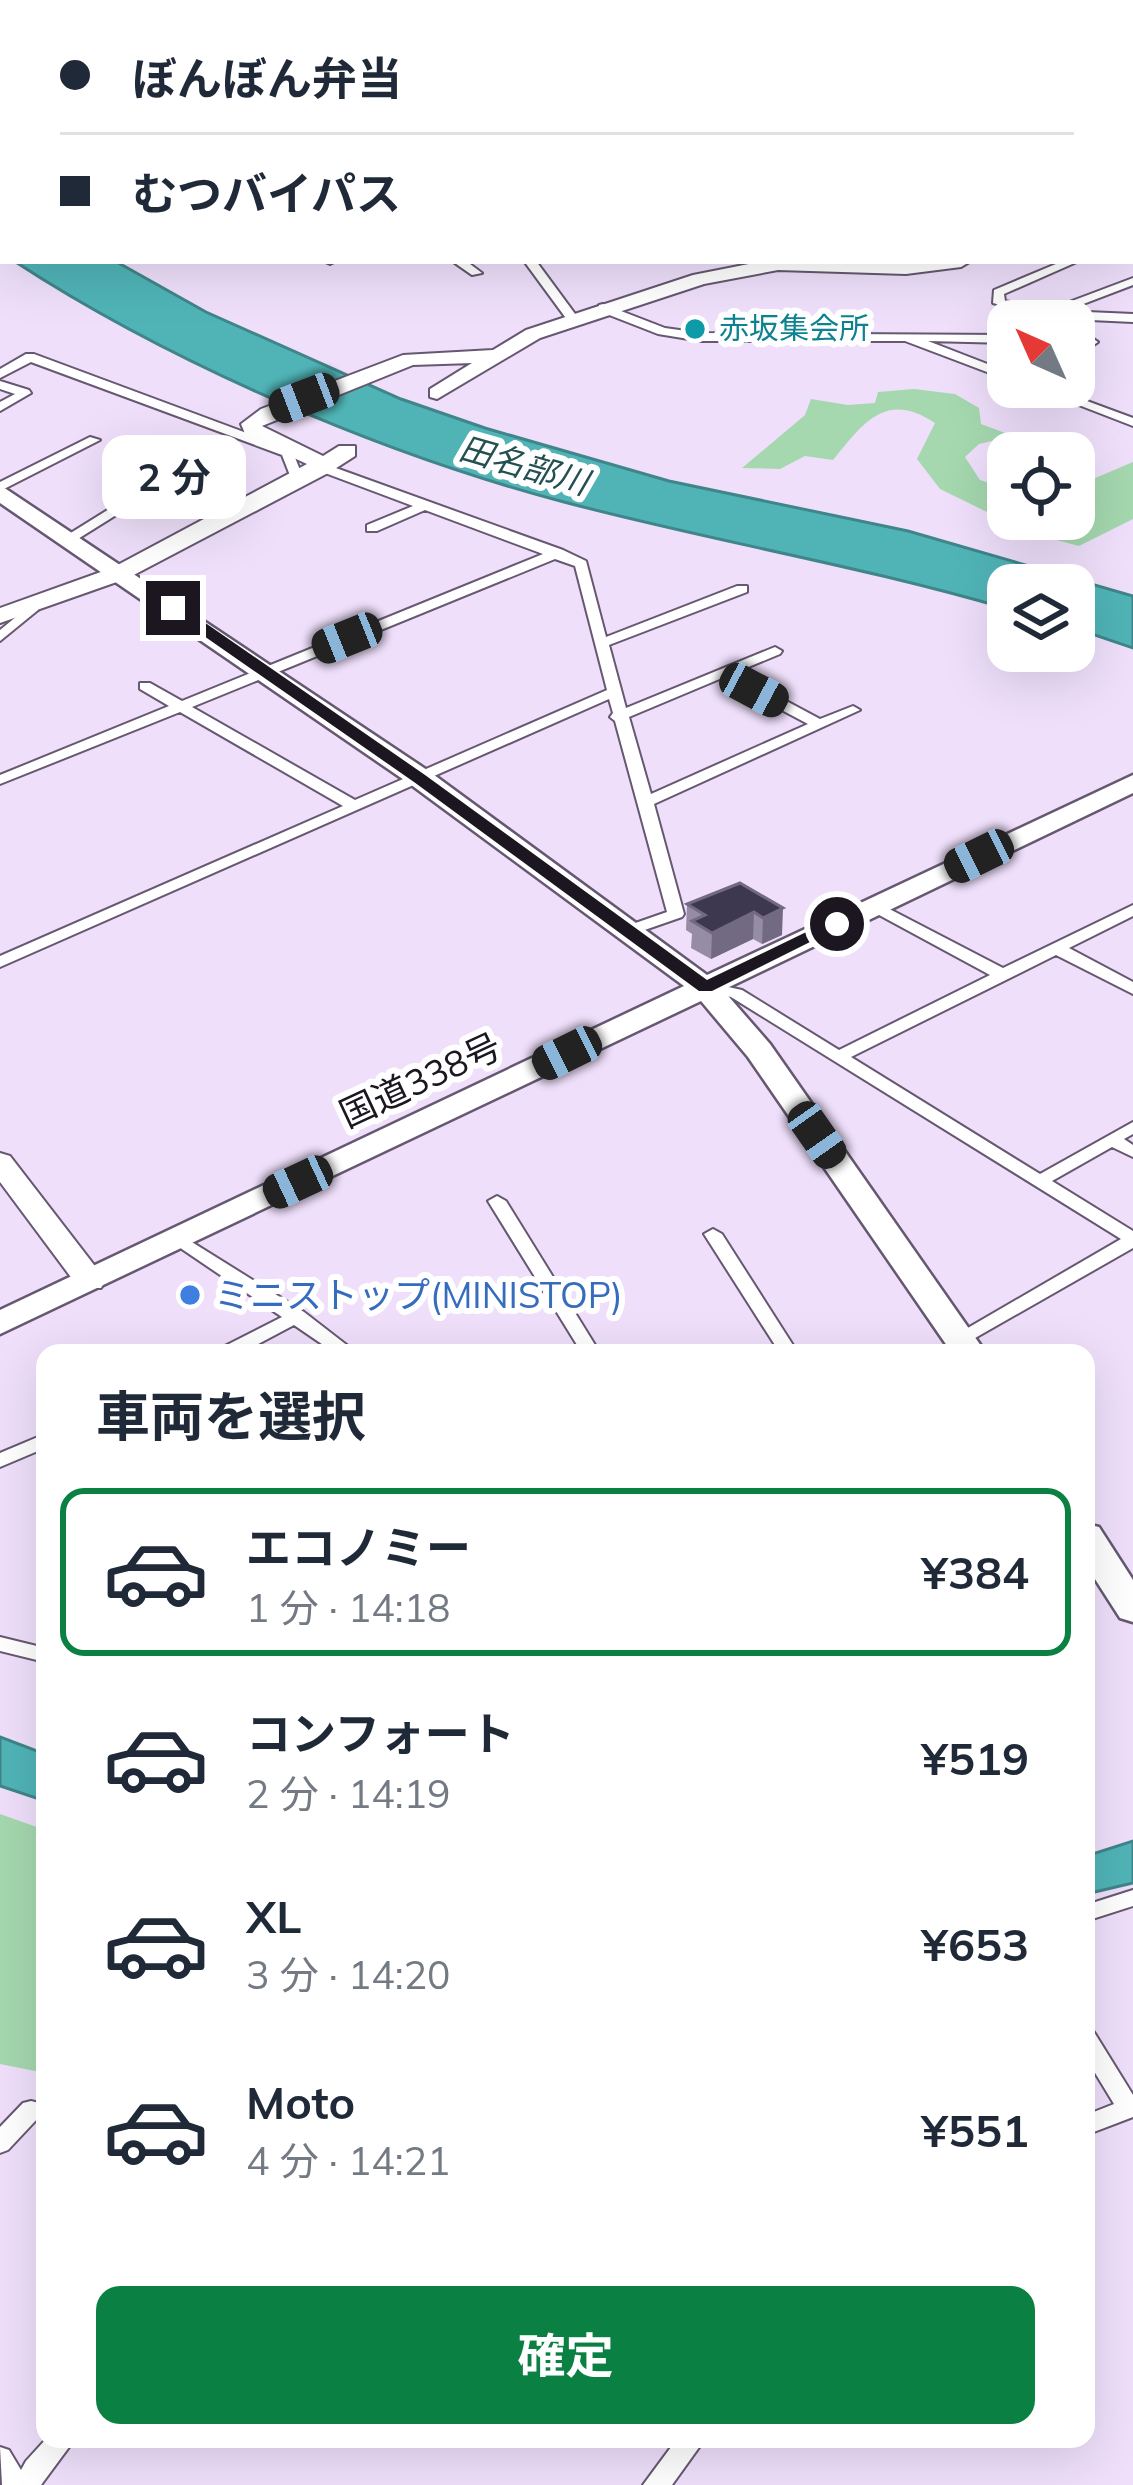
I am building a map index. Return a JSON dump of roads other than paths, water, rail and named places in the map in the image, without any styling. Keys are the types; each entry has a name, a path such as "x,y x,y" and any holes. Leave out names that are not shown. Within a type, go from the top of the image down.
{"highway":[{"path":"0,489 420,778 705,987 759,1052 963,1344"},
{"name":"国道338号","path":"0,1323 1133,783"},
{"path":"1095,1550 1132,1607"}],"main road":[{"path":"322,467 311,456 253,432 251,424 268,413 410,359 486,358 572,318 700,279 765,266 907,268 938,264"},
{"path":"437,392 502,352"},
{"path":"0,616 120,573 347,451"},
{"path":"0,1162 91,1281"}],"street":[{"path":"462,264 476,273"},
{"path":"532,264 572,318"},
{"path":"1000,300 998,292 1066,264"},
{"path":"1083,300 1133,281"},
{"path":"603,308 662,331 700,337 987,339"},
{"path":"1095,316 1133,318"},
{"path":"907,337 987,368"},
{"path":"0,374 30,357 86,376 287,453 298,480"},
{"path":"0,385 25,393 0,407"},
{"path":"1095,408 1133,422"},
{"path":"0,489 94,440"},
{"path":"68,539 188,464"},
{"path":"322,467 580,564 617,717 647,801 676,914 630,930"},
{"path":"372,527 426,505"},
{"path":"0,781 558,553"},
{"path":"600,644 742,589"},
{"path":"0,638 33,607"},
{"path":"617,717 775,651"},
{"path":"722,673 820,725"},
{"path":"146,686 356,806"},
{"path":"0,962 612,693"},
{"path":"647,801 853,710"},
{"path":"874,906 1003,975"},
{"path":"841,1056 1133,910"},
{"path":"1056,948 1133,989"},
{"path":"705,987 736,993 1133,1240 970,1344"},
{"path":"1039,1182 1133,1127"},
{"path":"1111,1139 1133,1152"},
{"path":"496,1201 585,1344"},
{"path":"713,1234 783,1344"},
{"path":"179,1239 336,1344"},
{"path":"244,1344 298,1316"},
{"path":"0,1461 36,1444"},
{"path":"0,1644 36,1652"},
{"path":"1095,1910 1133,1898"},
{"path":"1095,2052 1130,2107 1095,2121"},
{"path":"0,2143 31,2110"},
{"path":"28,2485 54,2448"},
{"path":"657,2485 685,2448"},
{"path":"0,2458 16,2485"}],"water":[{"name":"田名部川","path":"19,264 120,264 206,312 401,399 485,428 669,481 908,531 1022,564 987,564 987,603 564,502 352,432 141,335"},
{"path":"1095,585 1133,596 1133,648 1095,635"},
{"path":"0,1737 36,1751 36,1798 0,1786"},
{"path":"1133,1841 1133,1883 1095,1892 1095,1853"}],"place":[{"name":"赤坂集会所","path":"695,329"},
{"name":"ミニストップ(MINISTOP)","path":"190,1295"}]}
